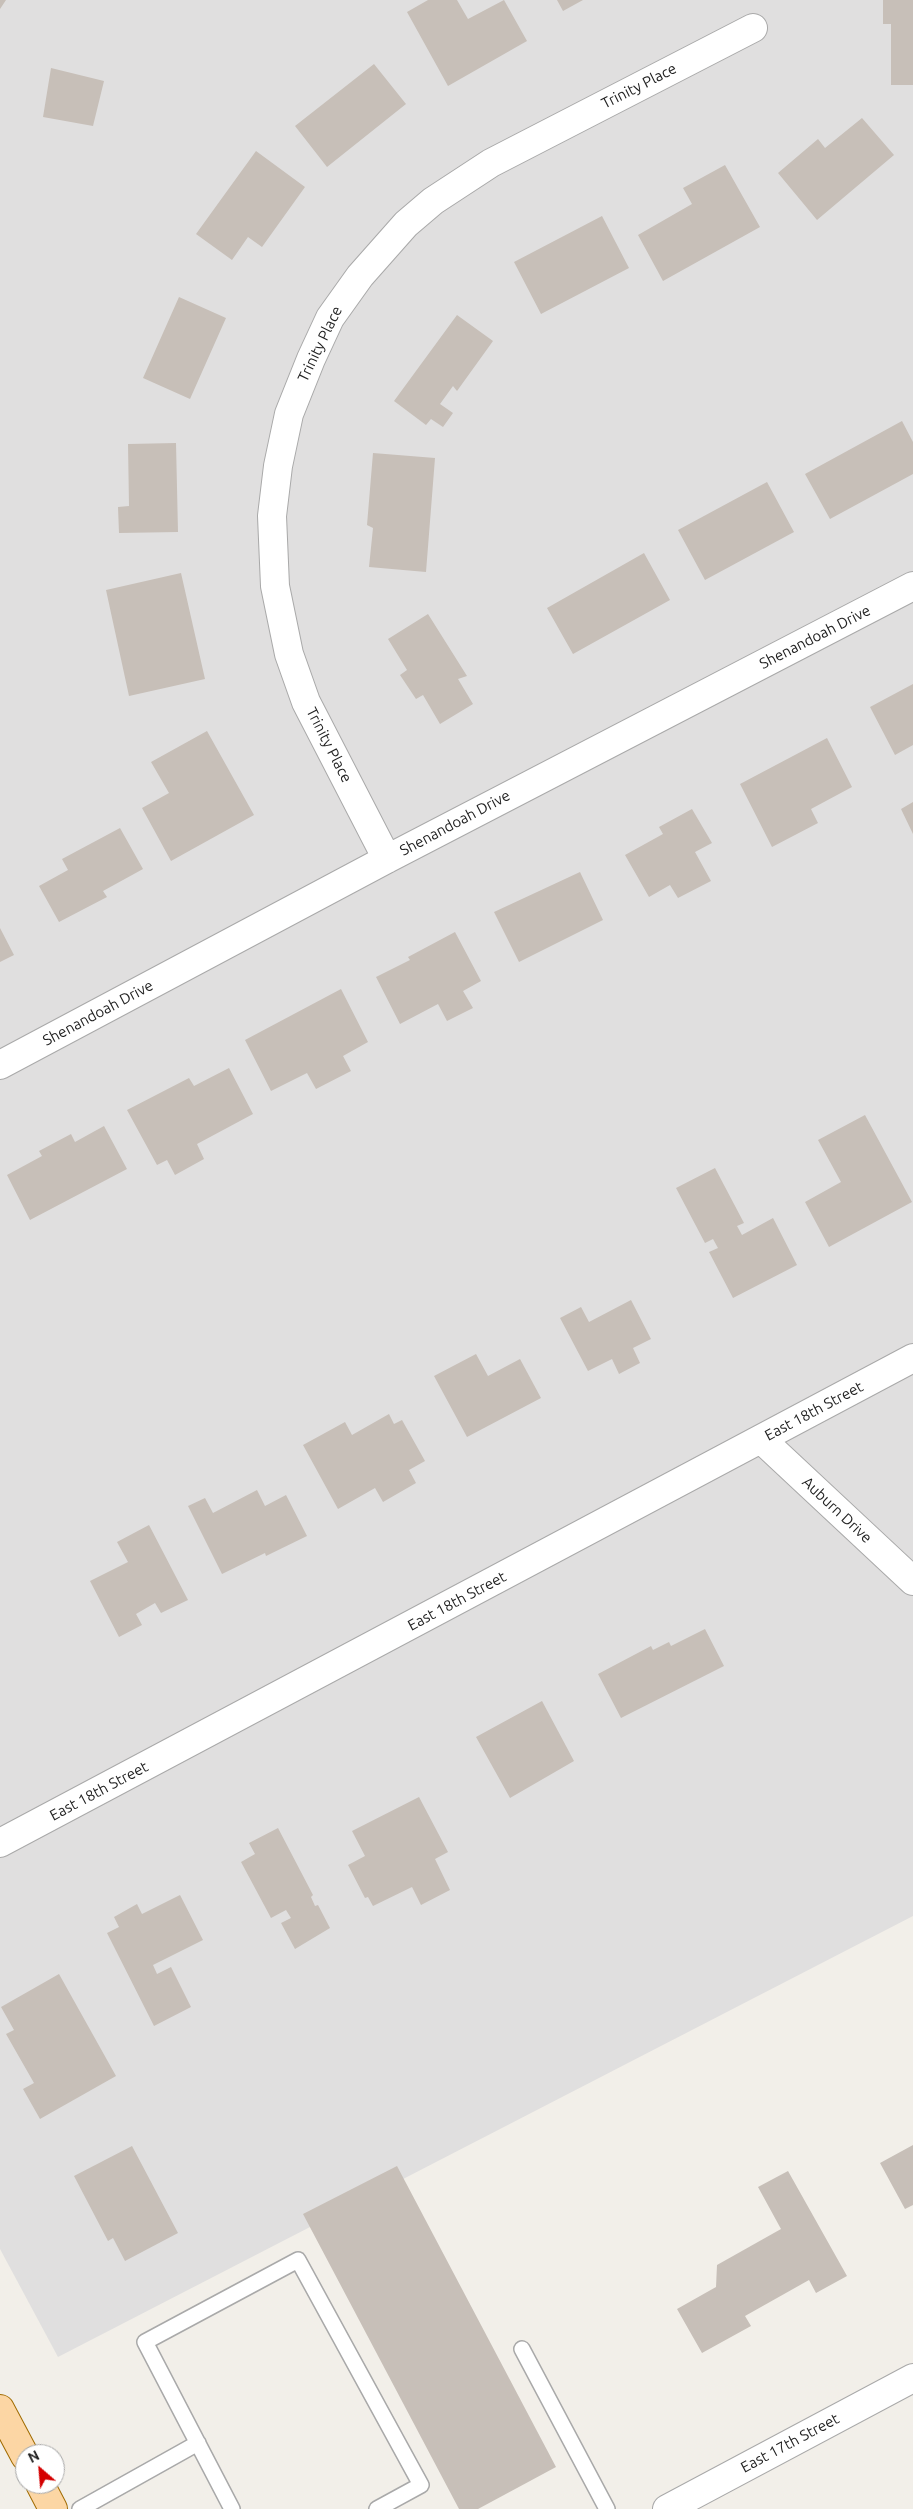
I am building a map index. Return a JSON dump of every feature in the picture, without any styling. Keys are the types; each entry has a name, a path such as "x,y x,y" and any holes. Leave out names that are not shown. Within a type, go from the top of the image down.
{"main road":[{"path":"0,2409 19,2444"},
{"path":"45,2494 53,2509"}],"street":[{"name":"Trinity Place","path":"388,859 306,702 289,654 275,586 272,516 278,466 289,414 311,359 330,318 360,276 394,236 433,202 491,164 752,28"},
{"name":"Shenandoah Drive","path":"0,1065 388,859 913,586"},
{"name":"East 18th Street","path":"0,1843 913,1358"},
{"name":"Auburn Drive","path":"761,1439 913,1580"},
{"name":"East 17th Street","path":"667,2509 913,2378"}],"lane":[{"path":"232,2509 145,2342 298,2260 421,2485 377,2509"},
{"path":"522,2349 607,2509"},
{"path":"80,2509 198,2443"}],"shaded area":[{"path":"0,0 913,0 913,1916 58,2357 0,2249"}],"building":[{"path":"0,0 6,0 0,9"},
{"path":"428,0 457,0 468,19 504,0 527,41 448,86 407,12"},
{"path":"557,0 583,0 563,11"},
{"path":"883,0 913,0 913,85 891,85 891,24 883,24"},
{"path":"374,64 406,104 327,167 295,126"},
{"path":"51,68 104,81 93,126 43,117"},
{"path":"862,118 894,155 817,220 778,173 818,139 825,148"},
{"path":"256,151 305,187 262,247 248,237 232,260 196,234"},
{"path":"725,165 760,227 663,281 638,235 692,204 683,188"},
{"path":"602,216 629,268 541,314 514,262"},
{"path":"179,297 226,318 190,399 143,378"},
{"path":"457,315 493,341 457,391 453,386 440,404 453,413 443,427 431,419 426,425 394,401"},
{"path":"902,421 913,442 913,474 830,519 805,474"},
{"path":"176,443 178,532 119,533 118,507 129,506 128,444"},
{"path":"373,453 435,458 426,572 369,567 373,528 367,525"},
{"path":"767,482 794,532 705,580 678,530"},
{"path":"644,553 670,600 573,654 547,608"},
{"path":"181,573 205,679 129,696 106,590"},
{"path":"428,614 467,676 458,679 473,704 440,724 423,695 416,699 400,675 407,670 388,639"},
{"path":"913,684 913,745 895,755 870,707"},
{"path":"207,731 254,815 171,861 142,808 169,793 151,762"},
{"path":"827,738 852,787 811,809 818,823 772,847 740,784"},
{"path":"913,802 913,834 901,809"},
{"path":"692,809 712,843 695,852 711,881 678,898 670,885 649,897 625,855 663,834 659,827"},
{"path":"120,828 143,869 103,891 107,897 59,922 39,886 68,870 62,859"},
{"path":"580,872 603,920 519,962 494,912"},
{"path":"0,928 14,955 0,962"},
{"path":"455,932 481,981 463,991 473,1008 447,1021 438,1004 400,1024 376,977 410,960 408,957"},
{"path":"341,989 368,1042 343,1056 351,1071 316,1089 307,1073 271,1091 245,1040"},
{"path":"229,1068 253,1114 197,1144 204,1159 175,1175 167,1160 157,1165 127,1110 189,1078 194,1086"},
{"path":"865,1115 912,1202 829,1247 805,1202 841,1182 818,1140"},
{"path":"104,1126 127,1169 30,1220 7,1175 42,1156 39,1151 71,1134 75,1142"},
{"path":"715,1168 744,1223 737,1226 742,1235 773,1218 797,1265 733,1298 709,1252 718,1248 713,1239 705,1243 676,1188"},
{"path":"631,1300 651,1339 633,1348 640,1363 619,1374 612,1359 588,1371 560,1318 581,1307 589,1322"},
{"path":"476,1354 488,1376 520,1359 541,1398 467,1437 434,1376"},
{"path":"389,1414 394,1424 402,1420 425,1461 409,1470 416,1483 383,1502 375,1488 338,1509 303,1445 345,1422 352,1435"},
{"path":"257,1490 265,1506 286,1495 307,1536 266,1556 265,1553 222,1574 188,1506 205,1498 213,1513"},
{"path":"149,1525 188,1600 161,1613 155,1603 136,1614 142,1625 119,1637 90,1581 128,1562 117,1542"},
{"path":"705,1629 724,1666 621,1718 598,1674 651,1646 653,1650 669,1642 671,1646"},
{"path":"542,1701 574,1761 510,1798 476,1737"},
{"path":"419,1797 448,1852 435,1859 450,1890 421,1905 412,1887 373,1906 368,1897 365,1898 348,1865 365,1856 352,1831"},
{"path":"278,1828 313,1895 311,1897 315,1906 318,1905 330,1928 295,1949 281,1923 291,1918 286,1910 271,1918 241,1862 255,1854 249,1843"},
{"path":"180,1895 203,1940 153,1965 157,1974 171,1967 191,2007 154,2026 107,1933 119,1927 114,1917 137,1904 142,1914"},
{"path":"59,1974 116,2076 40,2119 23,2089 34,2083 6,2034 14,2030 1,2007"},
{"path":"913,2145 913,2205 905,2209 880,2163"},
{"path":"132,2146 178,2233 125,2261 113,2238 108,2241 74,2176"},
{"path":"397,2166 556,2467 478,2509 459,2509 303,2214"},
{"path":"788,2171 847,2276 816,2293 809,2280 745,2316 751,2326 702,2353 677,2309 716,2287 717,2265 781,2229 758,2187"}]}
